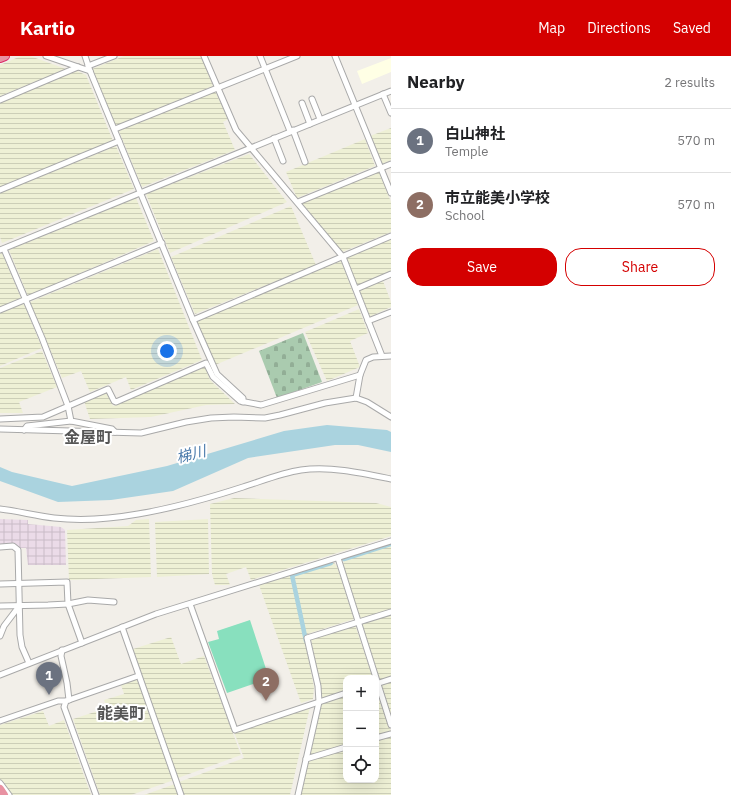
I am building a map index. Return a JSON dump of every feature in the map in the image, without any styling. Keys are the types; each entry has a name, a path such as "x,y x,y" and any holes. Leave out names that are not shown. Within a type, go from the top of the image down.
{"highway":[{"path":"0,58 5,56"},
{"path":"0,789 4,795"}],"street":[{"path":"46,56 78,67 89,69 114,56"},
{"path":"85,56 89,69 216,374 244,398 243,402"},
{"path":"204,56 236,130 343,257 382,356"},
{"path":"260,56 265,72 305,162"},
{"path":"115,129 296,56"},
{"path":"335,56 391,193"},
{"path":"0,100 78,67"},
{"path":"70,421 68,406 42,338 2,249 391,91"},
{"path":"383,94 391,114"},
{"path":"312,99 320,119"},
{"path":"302,103 310,124"},
{"path":"274,138 283,161"},
{"path":"0,190 119,141"},
{"path":"298,202 391,164"},
{"path":"193,320 391,236"},
{"path":"0,310 162,243"},
{"path":"356,289 391,274"},
{"path":"368,321 391,312"},
{"path":"356,398 360,375 366,360 373,357 391,356"},
{"path":"0,418 38,418 108,389 116,402 206,363 213,377 240,401 261,405 360,375"},
{"path":"0,429 141,432 211,418 265,418 325,402 356,398 367,402 391,417"},
{"path":"24,430 27,426 70,421 112,429 115,432"},
{"path":"0,509 59,518 110,518 137,514 200,500 282,474 301,470 322,469 343,471 391,479"},
{"path":"0,674 156,614 391,541"},
{"path":"0,547 13,546 18,550 20,635 22,647 29,663"},
{"path":"338,558 375,675"},
{"path":"0,584 67,582 68,604 82,643"},
{"path":"0,606 68,604 88,600 114,602"},
{"path":"190,604 235,730 343,694"},
{"path":"0,636 3,624 20,605"},
{"path":"298,795 319,702 318,686 307,638 391,612"},
{"path":"122,627 181,795"},
{"path":"62,650 61,656 67,684 68,701 64,707 96,795"},
{"path":"0,721 58,701 68,701 138,676"},
{"path":"379,682 391,679"},
{"path":"379,689 391,725"},
{"path":"379,737 391,734"},
{"path":"306,759 343,748"},
{"path":"0,783 9,795"}],"shaded area":[{"path":"21,56 30,56 66,69 0,96 0,65"},
{"path":"124,56 201,56 213,86 116,126 92,69"},
{"path":"391,58 391,72 362,84 357,71"},
{"path":"77,71 86,75 113,141 0,188 0,102"},
{"path":"215,91 228,119 223,122 235,150 142,187 119,131"},
{"path":"391,128 391,160 382,164 370,136"},
{"path":"365,139 375,166 297,198 286,172"},
{"path":"116,146 134,189 2,243 0,237 0,193"},
{"path":"249,154 287,202 170,253 146,194"},
{"path":"379,172 391,202 391,232 342,252 302,203"},
{"path":"136,198 154,241 28,296 9,250"},
{"path":"291,206 316,265 195,314 171,257"},
{"path":"391,239 391,273 357,287 345,258"},
{"path":"158,249 202,360 131,390 126,377 90,392 81,371 62,378 30,302"},
{"path":"2,253 21,298 0,307 0,254"},
{"path":"341,261 358,305 215,365 196,321"},
{"path":"383,281 391,302 391,307 369,317 359,290"},
{"path":"24,304 42,348 0,366 0,313"},
{"path":"359,309 368,333 350,341 360,367 327,381 305,332"},
{"path":"42,351 57,387 19,402 23,413 0,413 0,368"},
{"path":"205,367 210,380 235,404 206,405 151,417 90,419 84,401 107,393 113,406"},
{"path":"234,498 376,503 391,507 391,536 251,580 246,567 226,574 230,585 215,585 212,574 210,504"},
{"path":"0,519 28,520 28,524 61,527 65,530 66,565 28,565 26,548 0,545"},
{"path":"149,519 151,577 69,580 67,530 128,526 136,520"},
{"path":"208,519 209,574 157,577 155,522"},
{"path":"391,545 391,610 360,619 343,565 344,560"},
{"path":"334,563 337,566 354,619 304,635 314,687 313,699 301,703 259,585"},
{"path":"391,613 391,677 380,680 361,623"},
{"path":"355,625 372,675 343,675 343,692 321,699 320,684 311,639"},
{"path":"171,637 181,664 204,656 241,755 178,778 133,649"},
{"path":"137,679 174,780 131,795 100,795 73,719 107,708 104,700 124,694 121,685"},
{"path":"391,680 391,718 379,683"},
{"path":"343,696 343,747 312,756 310,754 320,703"},
{"path":"379,699 391,732 379,736"},
{"path":"310,707 290,795 184,795 179,782 244,758 234,732"},
{"path":"43,711 49,726 64,720 91,795 12,795 0,779 0,725"},
{"path":"391,736 391,795 299,795 308,761 343,751 343,783 379,783 379,740"},
{"path":"175,784 179,795 144,795"}],"green space":[{"path":"303,333 322,382 277,398 259,351"},
{"path":"250,620 268,675 256,679 256,683 227,693 208,642 219,639 217,631"}],"water":[{"path":"327,425 387,430 391,432 391,452 358,445 335,445 248,458 173,491 111,500 58,502 0,481 0,467 12,472 72,486 167,466 284,431"}],"waterway":[{"path":"344,559 391,544"},
{"path":"306,641 292,575 331,563"}],"place":[{"name":"白山神社","path":"49,695"},
{"name":"市立能美小学校","path":"266,701"}],"district":[{"name":"金屋町","path":"88,437"},
{"name":"能美町","path":"121,713"}],"water label":[{"name":"梯川","path":"191,454"}]}
